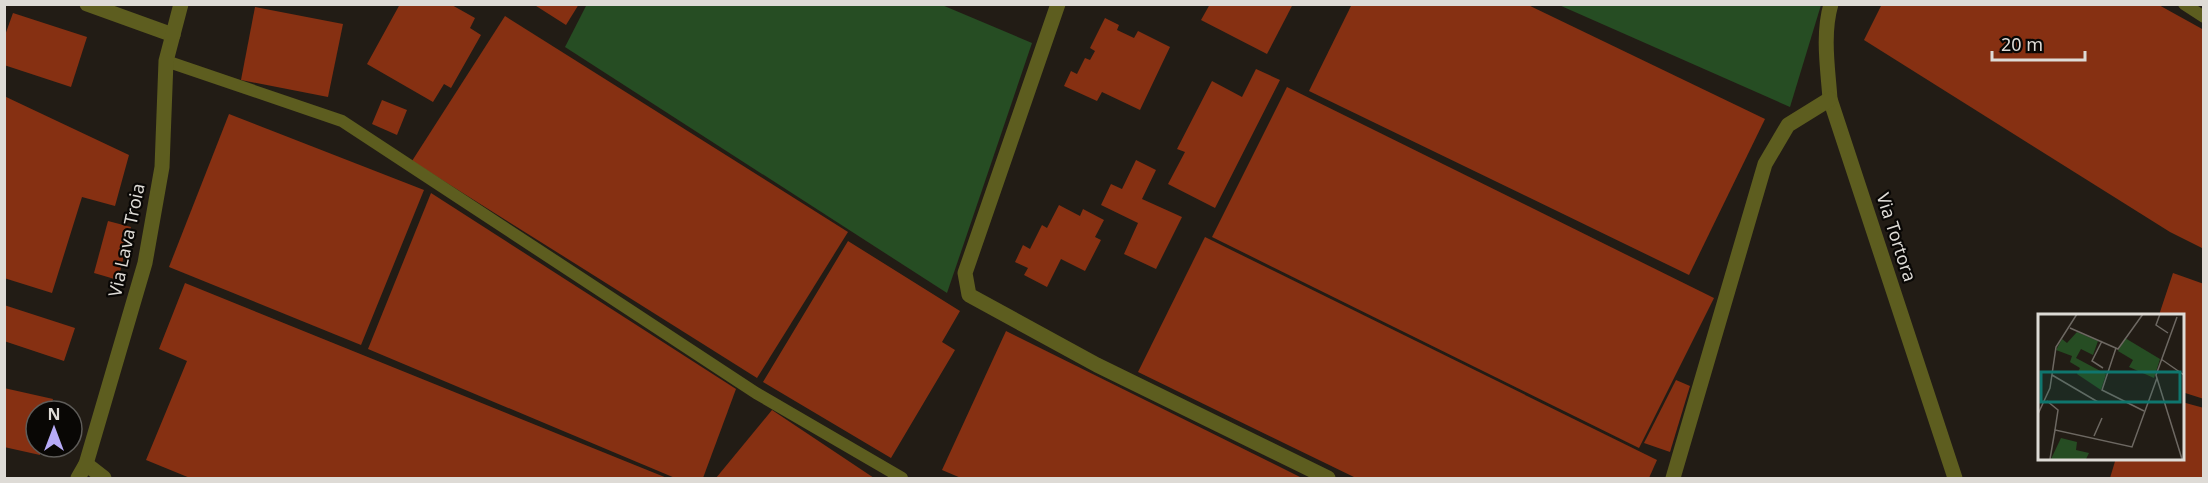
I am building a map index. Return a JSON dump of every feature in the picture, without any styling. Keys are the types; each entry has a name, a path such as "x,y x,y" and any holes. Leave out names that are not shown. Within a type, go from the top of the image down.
{"street":[{"path":"87,4 173,35"},
{"name":"Via Lava Troia","path":"78,478 86,464 145,263 162,167 166,61 181,4"},
{"path":"1058,4 965,273 969,295 1097,365 1328,478"},
{"name":"Via Tortora","path":"1831,4 1828,14 1826,50 1830,99 1955,478"},
{"path":"1673,478 1765,164 1788,125 1830,99"},
{"path":"86,464 104,478"}],"lane":[{"path":"2184,4 2204,17"},
{"path":"166,61 342,121 756,393 902,478"}],"green space":[{"path":"587,4 942,5 1032,43 947,293 565,47"},
{"path":"1821,4 1790,107 1559,5"}],"building":[{"path":"400,4 450,4 475,18 470,28 481,35 451,88 444,84 433,102 367,64"},
{"path":"533,4 579,4 566,25"},
{"path":"1210,4 1293,4 1267,54 1201,20"},
{"path":"1352,4 1526,4 1765,119 1689,275 1309,91"},
{"path":"1882,4 2157,4 2204,30 2204,249 2170,232 1864,40"},
{"path":"255,7 343,24 328,97 241,80"},
{"path":"13,13 87,37 71,87 4,65 4,38"},
{"path":"505,16 848,232 757,378 412,161"},
{"path":"1105,18 1119,25 1117,30 1134,38 1138,31 1170,47 1140,110 1102,92 1097,101 1064,86 1071,71 1077,74 1085,58 1090,60 1095,51 1090,48"},
{"path":"1256,69 1280,80 1215,208 1168,184 1185,152 1177,149 1212,81 1242,97"},
{"path":"1287,87 1714,298 1639,448 1212,237"},
{"path":"4,96 129,155 115,206 82,197 52,293 4,278"},
{"path":"382,100 407,110 397,135 372,124"},
{"path":"229,114 424,190 361,345 169,267"},
{"path":"1136,160 1156,170 1142,199 1182,217 1156,269 1124,254 1138,223 1101,205 1111,184 1122,189"},
{"path":"431,193 736,389 703,478 675,478 368,349"},
{"path":"1059,205 1080,216 1083,209 1104,220 1095,237 1101,240 1085,271 1061,259 1047,287 1024,275 1028,268 1015,262 1023,245 1030,249 1042,225 1047,228"},
{"path":"108,221 131,227 118,280 94,273"},
{"path":"1205,237 1657,460 1649,478 1356,478 1138,372"},
{"path":"848,241 960,311 942,342 955,350 891,458 763,382"},
{"path":"2173,273 2204,284 2204,399 2184,393 2184,314 2159,314"},
{"path":"185,283 667,478 190,478 146,460 187,361 159,349"},
{"path":"4,305 75,328 64,361 4,341"},
{"path":"1006,331 1302,478 961,478 942,470"},
{"path":"1676,380 1690,386 1670,452 1644,443"},
{"path":"4,388 53,399 24,399 24,451 4,447"},
{"path":"2184,403 2204,408 2204,478 2110,478 2116,459 2184,459"},
{"path":"772,410 874,478 716,478"}]}
